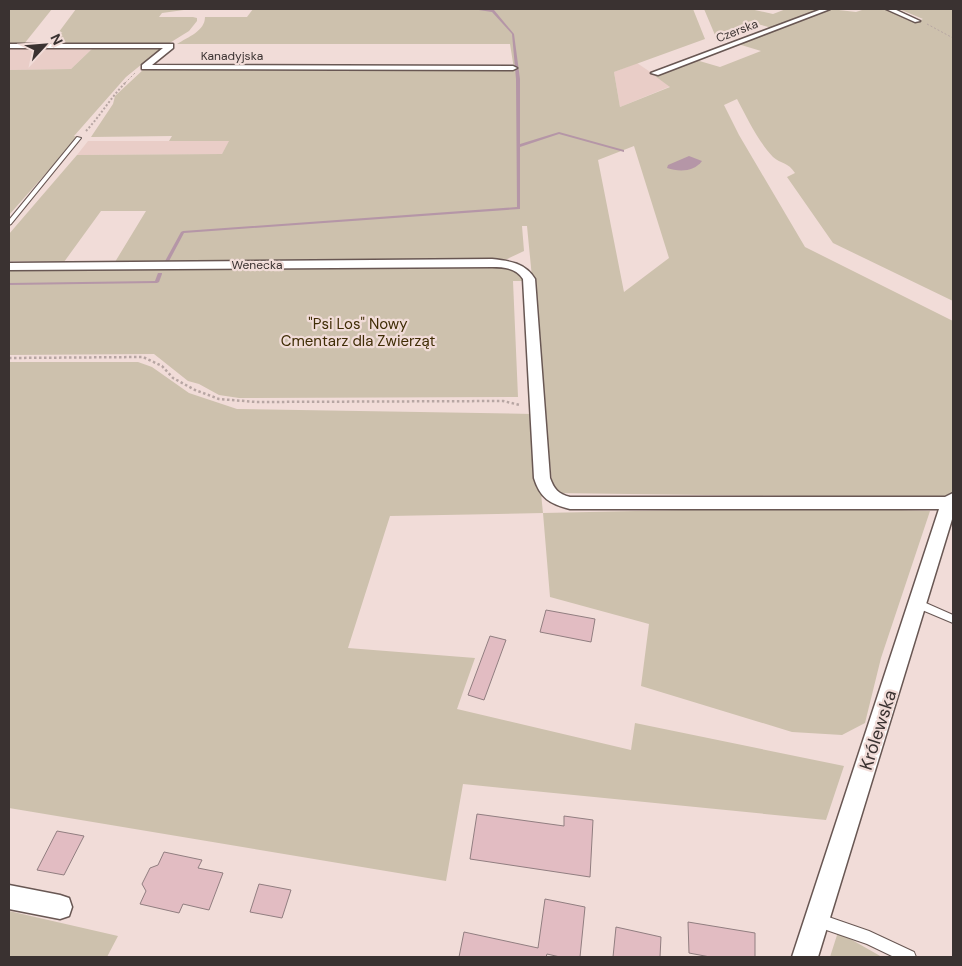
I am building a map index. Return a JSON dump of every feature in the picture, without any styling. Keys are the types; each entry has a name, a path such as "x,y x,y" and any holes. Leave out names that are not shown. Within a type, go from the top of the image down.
{"street":[{"name":"Czerska","path":"656,73 827,9"},
{"path":"889,9 917,20"},
{"path":"9,46 170,46 145,67"},
{"name":"Kanadyjska","path":"145,67 513,68"},
{"name":"Wenecka","path":"9,266 505,264 524,272 529,279 537,407"},
{"path":"537,407 542,478 546,493 557,500 570,503 951,501"},
{"name":"Królewska","path":"805,957 951,501"},
{"path":"9,896 60,907"}],"lane":[{"path":"9,222 79,138"},
{"path":"918,604 953,619"},
{"path":"817,920 869,938 909,957"}],"path":[{"path":"917,20 953,38"},
{"path":"79,138 102,114 111,97 131,76 145,67"},
{"path":"9,358 143,357 162,366 173,378 219,399 256,402 503,401 517,405 537,407"}],"shaded area":[{"path":"9,47 94,47 71,69 9,70"},
{"path":"637,63 671,86 620,107 614,72"},
{"path":"88,141 230,141 222,154 77,155"},
{"path":"689,156 702,161 699,165 686,170 667,168 668,165"}],"green space":[{"path":"9,9 52,9 24,44 9,44"},
{"path":"76,9 191,9 162,13 159,17 193,17 197,18 197,21 189,31 168,44 50,44"},
{"path":"253,9 693,9 705,39 614,72 620,107 670,87 655,76 696,60 720,67 761,51 738,44 830,9 856,12 865,9 884,9 916,22 923,19 899,9 953,9 953,301 833,243 787,177 795,173 790,167 773,157 762,144 737,99 724,105 739,135 805,247 953,321 953,498 553,493 527,226 522,226 524,251 505,260 115,262 146,211 101,211 64,262 9,261 9,234 77,155 222,154 229,141 169,141 172,136 91,137 113,104 115,96 144,69 514,69 510,44 177,44 199,30 205,17 247,17","holes":["634,146 669,258 624,292 598,160"]},
{"path":"704,9 750,9 773,14 786,9 820,9 772,28 750,22 715,35"},
{"path":"94,47 163,47 126,77 74,136 78,137 9,215 9,70 71,69"},
{"name":"\"Psi Los\" Nowy Cmentarz dla Zwierząt","path":"499,265 513,268 526,281 513,281 518,397 239,398 219,395 199,384 188,381 154,354 9,355 9,268"},
{"path":"9,362 138,362 152,367 189,393 237,409 533,414 543,513 390,516 348,648 475,658 457,709 631,750 635,723 844,766 826,820 463,784 446,881 9,808"},
{"path":"816,507 930,511 881,658 865,723 842,735 792,732 641,686 649,624 550,597 543,513"},
{"path":"9,911 118,936 107,957 9,957"},
{"path":"838,932 882,957 830,957"}],"building":[{"path":"546,610 595,619 591,642 540,632"},
{"path":"490,636 506,640 484,700 468,695"},
{"path":"477,814 564,826 564,816 593,820 590,877 470,859"},
{"path":"57,831 84,836 64,875 37,870"},
{"path":"164,852 202,860 198,868 223,873 209,910 183,904 179,913 140,904 146,891 142,884 150,868 158,865"},
{"path":"259,884 291,890 282,918 250,912"},
{"path":"545,899 585,907 580,957 560,957 547,954 546,957 459,957 464,932 538,948"},
{"path":"688,922 755,933 755,957 710,957 689,953"},
{"path":"616,927 661,937 660,957 613,957"}],"waterway":[{"path":"166,263 183,232 519,208 518,79 513,34 493,11 473,9"},
{"path":"519,146 559,133 623,151"},
{"path":"9,284 157,282 160,274"}]}
